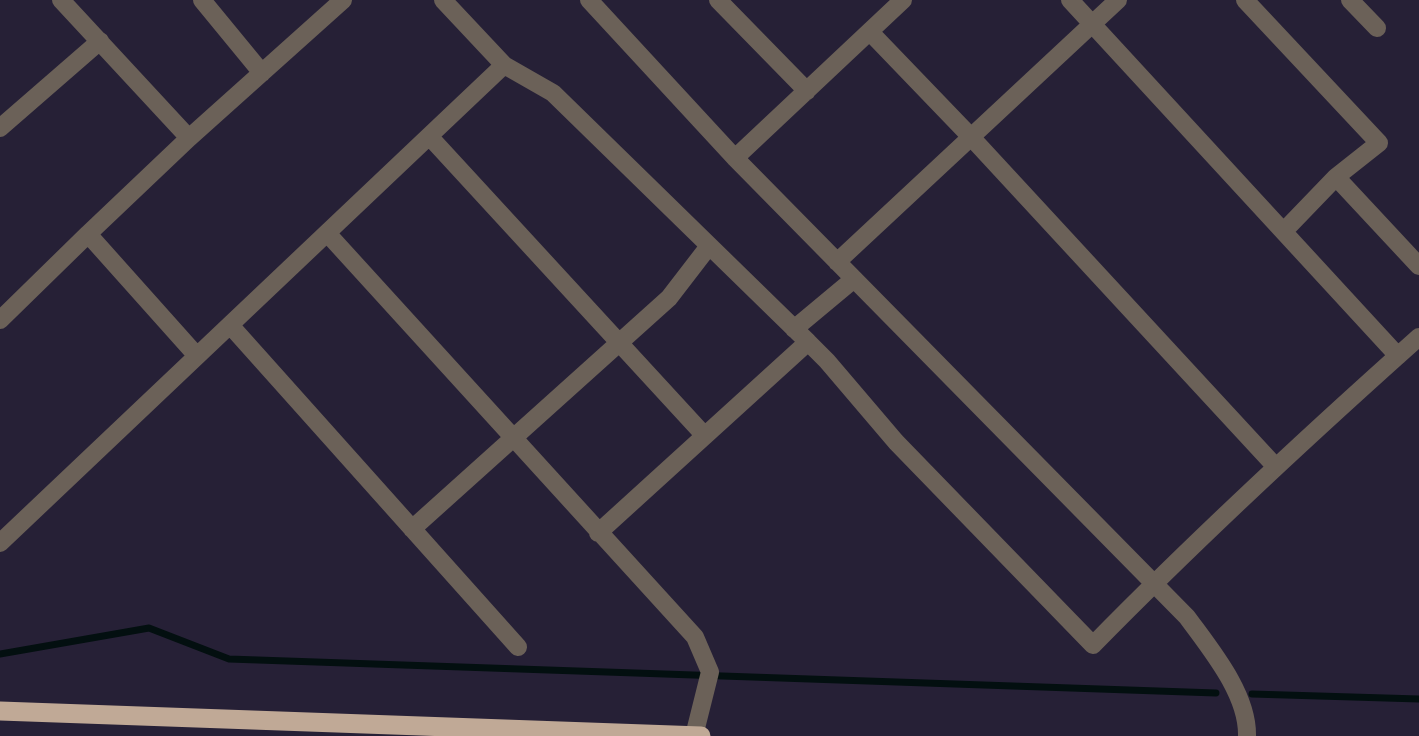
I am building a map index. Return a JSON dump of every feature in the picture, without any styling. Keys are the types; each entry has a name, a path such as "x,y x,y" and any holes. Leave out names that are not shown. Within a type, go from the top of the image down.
{"highway":[{"path":"0,711 701,736"}],"street":[{"path":"61,0 189,138"},
{"path":"202,0 262,73"},
{"path":"0,320 189,138 342,0"},
{"path":"443,0 504,65 552,93 808,342 896,442 1093,645 1153,583 1419,337"},
{"path":"589,0 735,158 1187,617 1230,677 1247,727 1247,736"},
{"path":"718,0 807,91"},
{"path":"735,158 903,0"},
{"path":"1070,0 1398,356"},
{"path":"837,262 1118,0"},
{"path":"1245,0 1379,143 1336,177 1284,231"},
{"path":"1350,0 1377,28"},
{"path":"870,32 971,137 1276,467"},
{"path":"0,128 100,41"},
{"path":"0,543 504,65"},
{"path":"429,136 705,436"},
{"path":"1336,177 1419,266"},
{"path":"327,233 695,637 710,672 694,736"},
{"path":"88,234 197,356"},
{"path":"412,529 669,298 709,246"},
{"path":"794,329 854,279"},
{"path":"230,325 517,647"},
{"path":"598,533 808,342"}],"waterway":[{"path":"0,654 149,628 229,659 1216,693"},
{"path":"1252,694 1419,699"}]}
